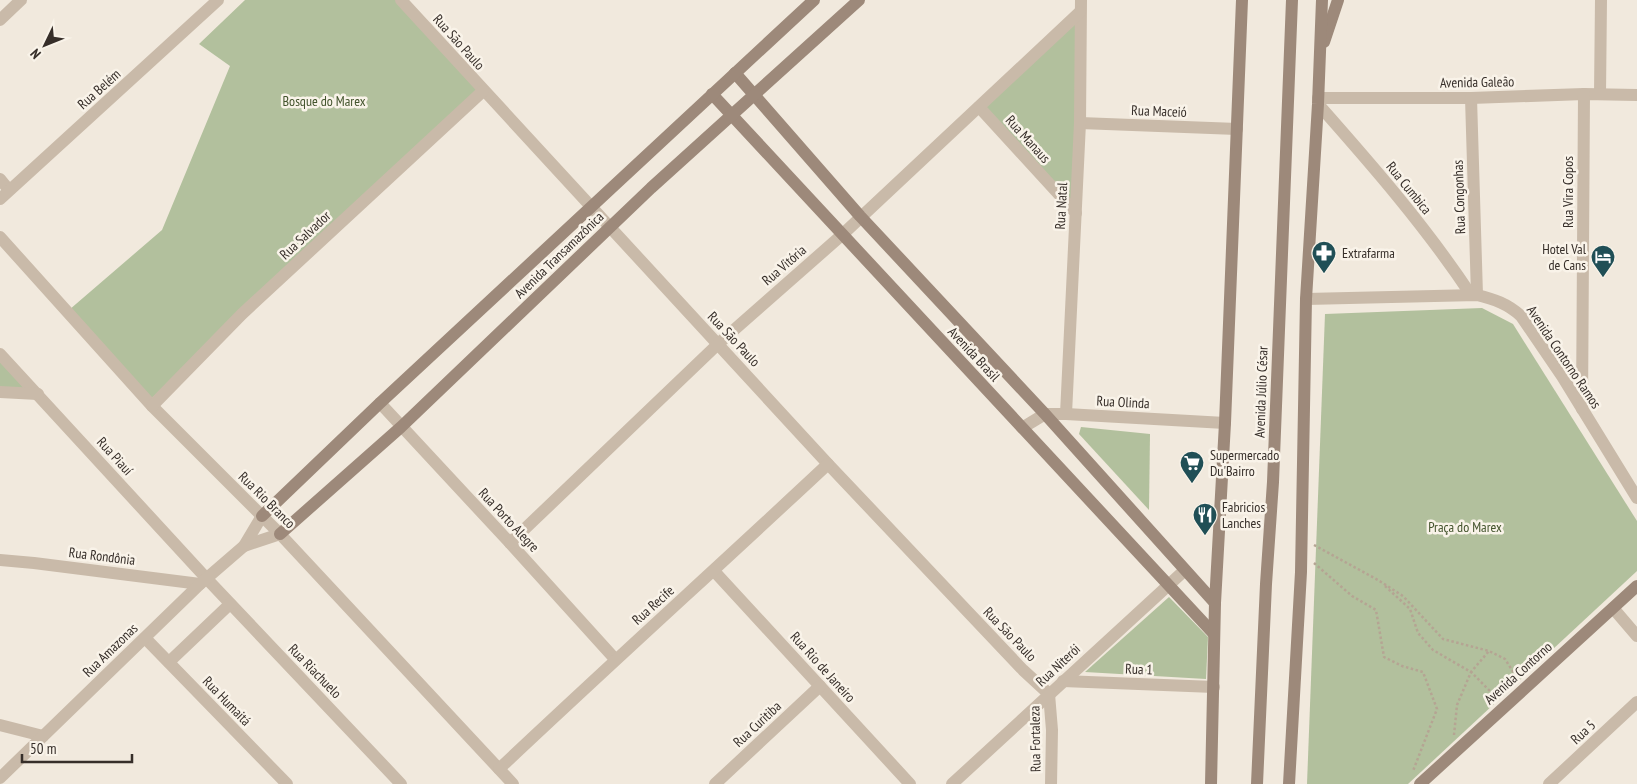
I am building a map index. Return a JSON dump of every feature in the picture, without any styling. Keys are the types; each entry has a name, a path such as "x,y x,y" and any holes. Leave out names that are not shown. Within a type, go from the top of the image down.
{"street":[{"path":"0,20 21,0"},
{"name":"Rua Belém","path":"0,199 218,0"},
{"name":"Rua São Paulo","path":"401,0 828,464 1023,670 1049,694"},
{"name":"Avenida Transamazônica","path":"262,516 380,403 814,0"},
{"name":"Avenida Transamazônica","path":"280,534 401,427 609,228 859,0"},
{"path":"1211,784 1215,603 1225,423 1241,5 1249,0"},
{"name":"Avenida Júlio César","path":"1257,784 1266,584 1271,532 1292,0"},
{"path":"1289,784 1302,538 1306,299 1322,0"},
{"path":"1319,58 1338,0"},
{"path":"1600,94 1601,0"},
{"name":"Rua Vitória","path":"510,543 718,344 843,234 860,216 979,108 1081,6"},
{"name":"Rua Natal","path":"1066,414 1080,122 1081,6"},
{"name":"Avenida Brasil","path":"735,73 860,216 1045,414 1215,603"},
{"name":"Rua Salvador","path":"152,406 242,314 484,91"},
{"name":"Avenida Brasil","path":"712,94 1214,634"},
{"name":"Avenida Galeão","path":"1318,101 1584,94 1637,95"},
{"name":"Rua Vira Copos","path":"1582,410 1584,94"},
{"name":"Rua Congonhas","path":"1471,98 1474,295"},
{"name":"Rua Cumbica","path":"1318,101 1451,264 1474,295"},
{"name":"Rua Manaus","path":"979,108 1076,213"},
{"name":"Rua Maceió","path":"1080,122 1237,129"},
{"path":"0,180 9,190"},
{"name":"Rua Rio Branco","path":"0,237 152,406 280,534 513,784"},
{"name":"Avenida Contorno Ramos","path":"1306,299 1474,295 1498,301 1515,310 1562,376 1637,498"},
{"name":"Rua Piauí","path":"0,354 38,394 204,582"},
{"path":"0,392 38,394"},
{"name":"Rua Porto Alegre","path":"380,403 615,659"},
{"path":"1022,428 1045,414"},
{"name":"Rua Olinda","path":"1045,414 1225,423"},
{"name":"Rua Recife","path":"499,769 615,659 714,571 828,464"},
{"name":"Rua Amazonas","path":"0,778 145,638 244,546 262,516"},
{"name":"Rua Amazonas","path":"244,546 280,534"},
{"name":"Rua Rondônia","path":"0,560 34,562 204,582"},
{"name":"Rua Niterói","path":"952,784 1063,680 1185,570"},
{"name":"Rua Rio de Janeiro","path":"714,571 910,784"},
{"name":"Rua Riachuelo","path":"204,582 230,604 401,784"},
{"name":"Avenida Contorno","path":"1416,779 1452,754 1637,586"},
{"path":"168,662 230,604"},
{"path":"1613,608 1637,636"},
{"name":"Rua Humaitá","path":"145,638 287,784"},
{"name":"Rua 1","path":"1063,680 1214,687"},
{"name":"Rua Curitiba","path":"715,784 820,686"},
{"name":"Rua Fortaleza","path":"1049,694 1052,730 1051,784"},
{"name":"Rua 5","path":"1549,784 1637,702"},
{"path":"0,725 43,736"}],"path":[{"path":"1302,538 1403,596 1443,639 1489,651 1506,660 1523,688"},
{"path":"1301,552 1352,596 1376,610 1384,657 1402,666 1423,672 1437,710 1416,779"},
{"path":"1378,580 1410,609 1418,633 1433,650 1471,672 1504,706"},
{"path":"1452,754 1457,705 1471,672 1489,651"}],"green space":[{"name":"Bosque do Marex","path":"245,0 400,0 483,91 152,398 69,310 162,230 230,66 199,44"},
{"path":"1082,12 1072,209 980,107"},
{"name":"Praça do Marex","path":"1482,308 1513,324 1637,521 1637,571 1408,784 1307,784 1325,314"},
{"path":"0,359 32,394 0,393"},
{"path":"1081,427 1150,434 1149,510 1079,434"},
{"path":"1169,597 1208,637 1206,679 1085,672"}],"place":[{"name":"Extrafarma","path":"1324,274"},
{"name":"Hotel Val de Cans","path":"1603,278"},
{"name":"Supermercado Du'Bairro","path":"1192,484"},
{"name":"Fabricios Lanches","path":"1205,536"}]}
